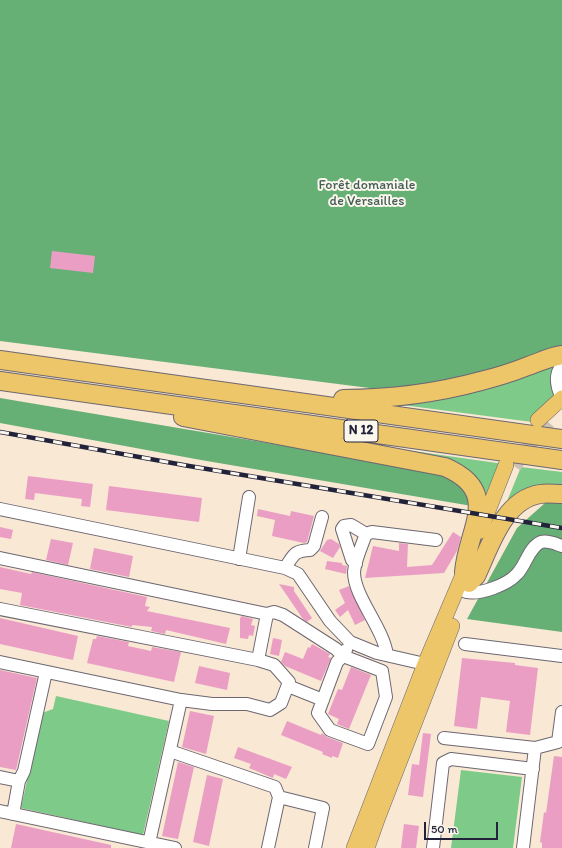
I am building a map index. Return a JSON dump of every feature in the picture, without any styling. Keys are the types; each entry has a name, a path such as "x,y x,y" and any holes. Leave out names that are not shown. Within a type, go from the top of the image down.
{"highway":[{"path":"315,404 335,399 367,399 448,388 481,381 526,367 548,357 562,355"},
{"name":"N 12","path":"0,360 562,438"},
{"path":"526,367 562,362"},
{"name":"N 12","path":"0,381 159,402 562,460"},
{"path":"159,402 175,416 445,467 459,473 469,482 475,493 477,501 476,521 465,562 467,582 476,576 501,525 514,507 540,494 562,494"}],"main road":[{"path":"562,398 543,421 562,412"},
{"path":"367,848 467,582 497,484 510,466"},
{"path":"354,848 425,664 467,582"}],"street":[{"path":"562,365 557,378 558,389 562,398"},
{"path":"239,559 249,497"},
{"path":"0,510 285,568 298,574 330,621 350,642 377,653 425,664"},
{"path":"285,568 294,553 310,550 314,546 322,517"},
{"path":"356,564 352,560 342,529 344,526 351,524 366,534"},
{"path":"366,534 372,532 436,540"},
{"path":"366,534 354,572 357,586 379,628 386,644 388,655"},
{"path":"467,582 473,593 501,584 517,574 535,546 542,542 550,542 562,546"},
{"path":"0,558 267,614 274,612 283,615 336,649 343,656 382,671 386,697 368,744 330,730 318,713 337,662 343,656 350,642"},
{"path":"0,609 258,660 274,665 289,682 281,703 270,710 247,704 212,704 181,700 0,662"},
{"path":"258,660 267,614"},
{"path":"465,644 562,656"},
{"path":"12,814 19,781 24,771 46,672"},
{"path":"288,686 323,700"},
{"path":"149,842 181,700"},
{"path":"444,738 536,748 558,742 560,739 562,712"},
{"path":"523,848 536,748"},
{"path":"170,751 275,787 279,797 268,848"},
{"path":"433,848 443,763 446,760 451,759 533,769"},
{"path":"0,777 19,781"},
{"path":"279,797 323,808 315,848"},
{"path":"0,811 175,848"}],"green space":[{"name":"Forêt domaniale de Versailles","path":"0,0 562,0 562,350 483,372 393,391 0,341"},
{"path":"558,365 557,395 532,422 395,404"},
{"path":"0,398 446,473 458,479 472,506 201,460 0,423"},
{"path":"378,446 504,464 486,508"},
{"path":"521,467 562,472 562,490 503,511"},
{"path":"545,503 562,503 562,632 467,619 517,528"},
{"path":"56,696 169,721 143,835 21,808 42,713 53,709"},
{"path":"461,770 522,777 513,848 451,848"}],"building":[{"path":"52,251 95,256 93,273 50,268"},
{"path":"28,476 93,484 90,507 81,506 82,499 35,493 34,500 25,499"},
{"path":"109,486 202,498 199,522 106,510"},
{"path":"258,509 290,516 291,511 314,516 307,542 304,543 272,536 275,520 257,516"},
{"path":"0,527 13,530 11,539 0,537"},
{"path":"453,532 461,537 457,551 444,573 365,578 373,546 399,551 399,543 408,544 407,567 432,565"},
{"path":"51,539 73,543 68,565 46,560"},
{"path":"331,539 339,544 340,547 333,558 320,551 327,540"},
{"path":"94,548 133,556 129,577 90,569"},
{"path":"327,561 342,563 342,565 347,566 346,574 325,569"},
{"path":"0,567 31,574 32,572 147,597 145,606 150,607 147,611 230,628 226,644 166,630 165,634 151,631 152,627 132,625 132,627 20,605 22,593 0,589"},
{"path":"279,584 294,587 294,591 312,618 307,622 303,619"},
{"path":"349,586 365,620 355,625 348,610 340,617 335,610 345,603 339,590"},
{"path":"242,616 253,619 251,625 255,626 253,636 249,635 248,639 240,638 240,618"},
{"path":"0,618 78,636 73,660 0,644"},
{"path":"97,636 129,642 128,646 151,651 152,647 181,652 174,682 87,663 93,639 96,639"},
{"path":"273,638 282,640 279,656 270,654"},
{"path":"312,644 330,654 328,657 331,658 321,681 285,666 281,662 285,652 303,659 308,647 310,648"},
{"path":"462,658 515,663 515,665 538,668 530,735 506,732 510,701 481,697 477,729 454,726"},
{"path":"199,666 230,673 227,690 195,683"},
{"path":"351,667 371,675 349,729 337,724 339,719 328,714 338,689 342,690"},
{"path":"0,670 37,678 16,770 0,767"},
{"path":"190,711 214,716 206,754 182,747"},
{"path":"287,721 321,735 322,733 327,737 343,743 338,758 332,756 332,758 322,754 323,752 281,735"},
{"path":"423,733 431,734 423,797 408,795 412,764 419,765"},
{"path":"238,747 292,767 286,779 274,774 273,778 249,768 251,764 234,758"},
{"path":"554,756 562,757 562,848 542,848 542,843 540,842 544,812 546,813"},
{"path":"178,762 194,767 178,839 162,836"},
{"path":"207,775 223,779 209,846 193,842"},
{"path":"16,824 111,845 111,848 11,848"},
{"path":"404,824 419,826 416,848 401,848"}],"tunnel":[{"path":"514,466 531,442 548,422"}],"railway":[{"path":"0,432 189,466 562,528"}]}
